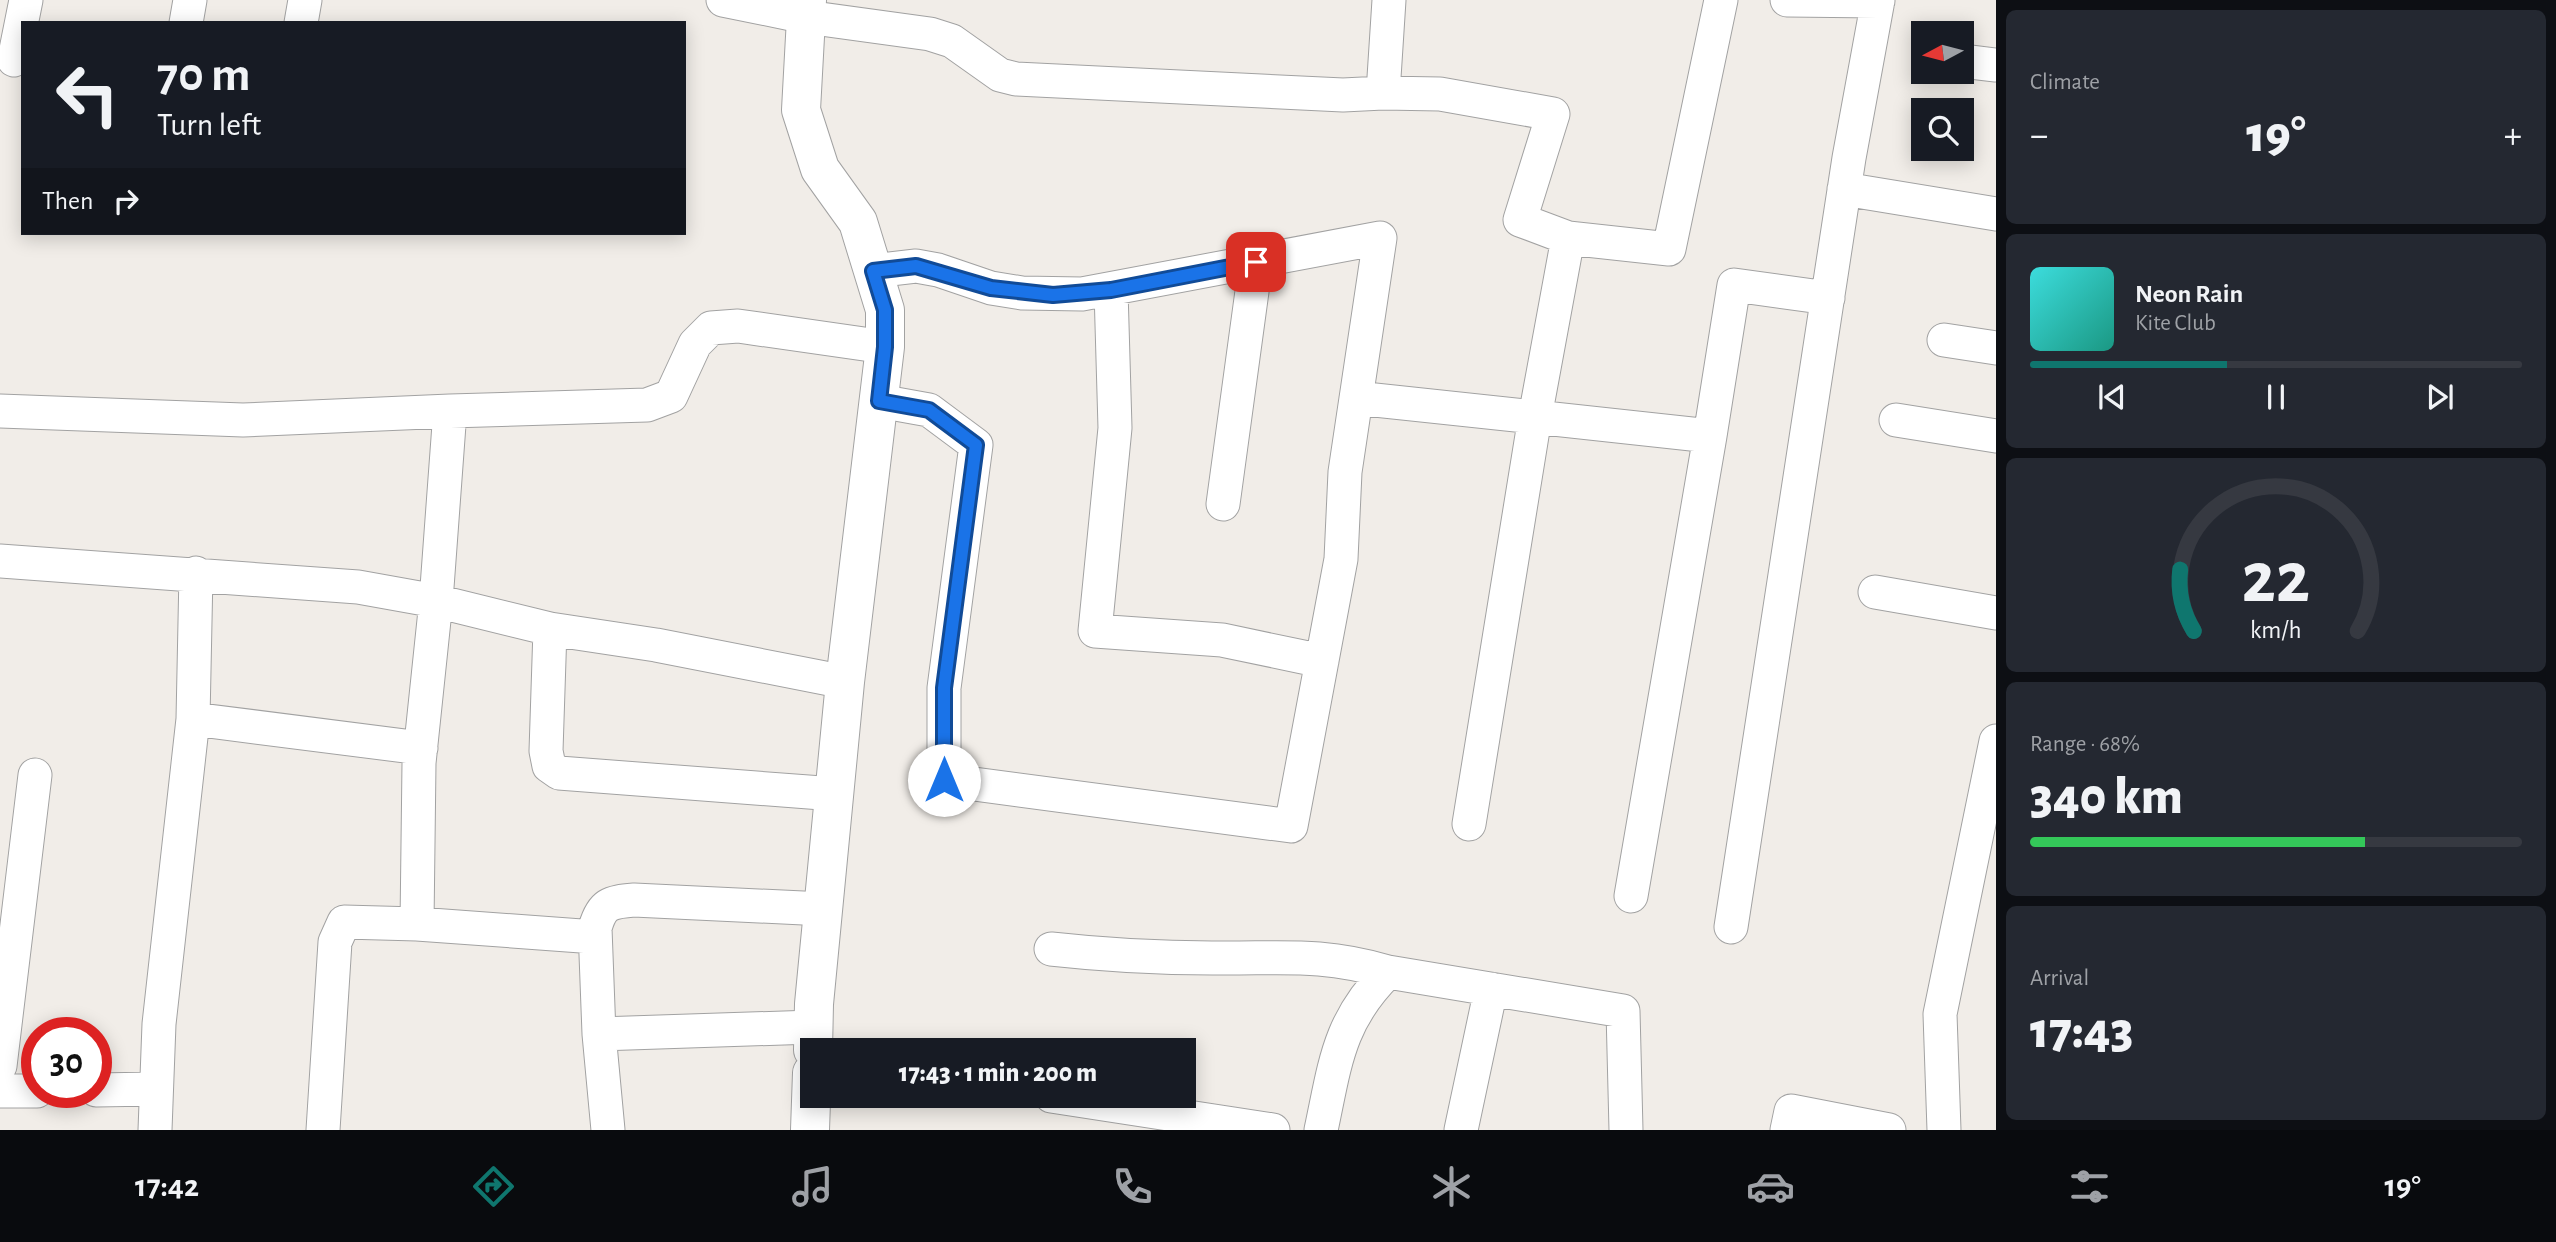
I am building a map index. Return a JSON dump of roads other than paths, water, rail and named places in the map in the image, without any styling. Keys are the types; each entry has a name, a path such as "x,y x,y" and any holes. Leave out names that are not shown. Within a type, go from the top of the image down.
{"street":[{"path":"22,21 26,0"},
{"path":"186,21 190,0"},
{"path":"301,21 305,0"},
{"path":"723,0 807,9 930,34 952,41 1000,75 1016,79 1343,95 1440,93 1553,114 1520,220 1568,238 1669,249 1721,0"},
{"path":"1383,93 1389,0"},
{"path":"1731,927 1844,189 1878,0 1787,0"},
{"path":"599,1034 813,1038 845,682 885,347 885,310 858,222 820,169 801,110 807,9"},
{"path":"14,60 21,25"},
{"path":"1974,62 1996,65"},
{"path":"1844,189 1996,214"},
{"path":"873,271 916,266 991,288 1022,293 1082,294 1380,238 1345,472 1341,559 1292,826 944,780 944,688 976,445 929,410 879,401"},
{"path":"1469,824 1535,417 1568,238"},
{"path":"1223,505 1256,262"},
{"path":"1631,896 1734,285 1828,298"},
{"path":"1111,290 1115,428 1095,631 1222,640 1322,661"},
{"path":"0,411 243,420 646,405 671,396 695,344 711,328 738,326 885,347"},
{"path":"1944,340 1996,348"},
{"path":"1356,398 1710,436"},
{"path":"416,924 421,748 436,601 450,411"},
{"path":"1896,420 1996,436"},
{"path":"0,561 196,573 358,587 436,601 550,629 656,645 845,682"},
{"path":"155,1130 159,1024 192,719 196,573"},
{"path":"1875,592 1996,613"},
{"path":"550,629 545,751 549,766 559,773 835,794"},
{"path":"192,719 421,748"},
{"path":"1944,1130 1940,1014 1996,741"},
{"path":"0,1066 35,775"},
{"path":"608,1130 599,1034 595,937 600,911 614,901 634,900 824,909"},
{"path":"323,1130 335,942 344,922 416,924 595,937"},
{"path":"1051,949 1136,958 1300,955 1330,957 1388,972 1623,1011 1626,1130"},
{"path":"1321,1130 1341,1039 1365,996 1388,972"},
{"path":"1461,1130 1490,989"},
{"path":"112,1090 155,1089"},
{"path":"0,1091 21,1091"},
{"path":"810,1130 811,1108"},
{"path":"1129,1108 1273,1130"},
{"path":"1787,1130 1791,1111 1889,1130"}]}
